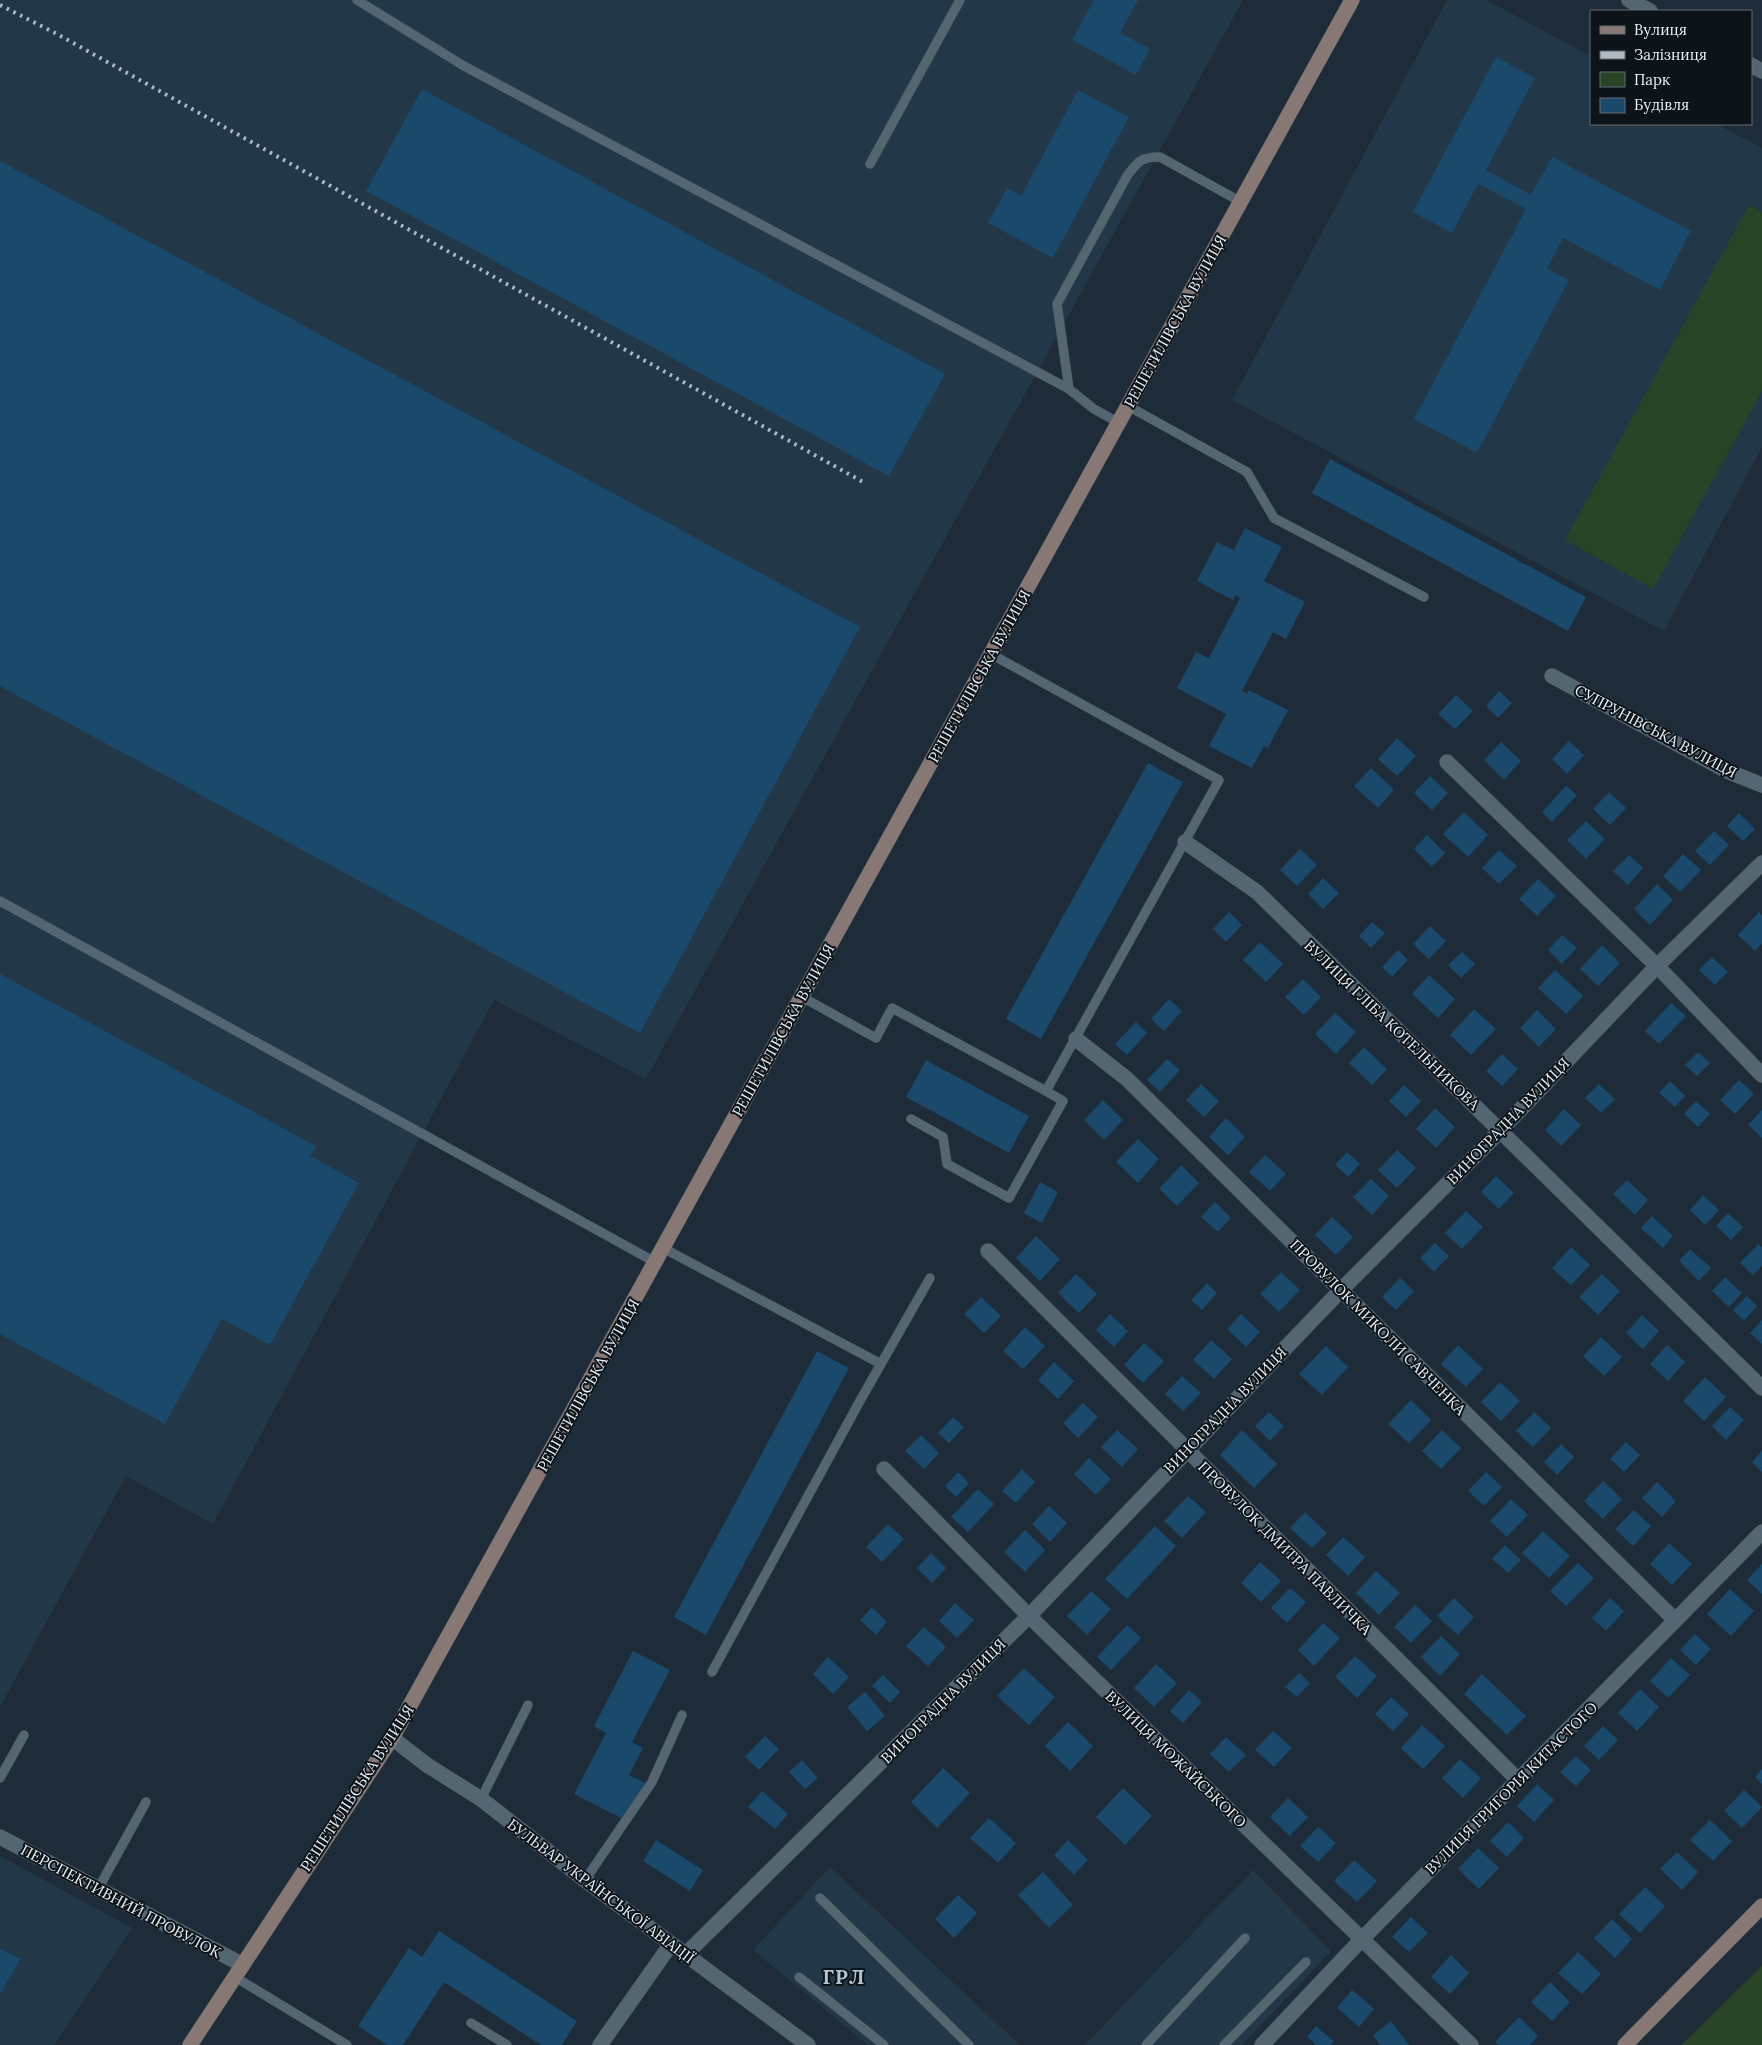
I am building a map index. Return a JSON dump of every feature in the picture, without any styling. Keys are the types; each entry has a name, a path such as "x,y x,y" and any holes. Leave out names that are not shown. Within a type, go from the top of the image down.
{"street":[{"name":"РЕШЕТИЛІВСЬКА ВУЛИЦЯ","path":"190,2045 392,1738 1352,0"},
{"path":"1629,0 1648,10"},
{"name":"СУПРУНІВСЬКА ВУЛИЦЯ","path":"1552,676 1728,771 1762,785"},
{"path":"1447,762 1657,966 1762,1075"},
{"name":"ВУЛИЦЯ ГЛІБА КОТЕЛЬНИКОВА","path":"1185,842 1257,892 1762,1388"},
{"name":"ВИНОГРАДНА ВУЛИЦЯ","path":"685,1955 1028,1616 1340,1290 1500,1131 1657,966 1762,863"},
{"name":"ПРОВУЛОК МИКОЛИ САВЧЕНКА","path":"1076,1039 1127,1079 1675,1620"},
{"name":"ПРОВУЛОК ДМИТРА ПАВЛИЧКА","path":"988,1251 1518,1780"},
{"name":"ВУЛИЦЯ МОЖАЙСЬКОГО","path":"884,1469 1028,1616 1472,2045"},
{"name":"ВУЛИЦЯ ГРИГОРІЯ КИТАСТОГО","path":"1262,2045 1362,1939 1762,1532"},
{"name":"БУЛЬВАР УКРАЇНСЬКОЇ АВІАЦІЇ","path":"392,1738 427,1765 481,1799 585,1880 808,2045"},
{"name":"ПЕРСПЕКТИВНИЙ ПРОВУЛОК","path":"0,1837 98,1889 239,1971"},
{"path":"1625,2045 1762,1906"},
{"path":"600,2045 671,1944"}],"lane":[{"path":"357,0 464,66 1069,389 1094,409 1119,423"},
{"path":"870,164 960,0"},
{"path":"1069,389 1057,304 1136,163 1146,157 1160,157 1241,202"},
{"path":"1128,406 1247,472 1274,518 1424,597"},
{"path":"991,654 1218,780 1046,1091"},
{"path":"0,901 655,1262"},
{"path":"802,997 876,1038 892,1008 1063,1101 1009,1198 947,1164 943,1137 911,1119"},
{"path":"663,1248 881,1364"},
{"path":"712,1672 930,1278"},
{"path":"481,1799 528,1705"},
{"path":"585,1880 652,1782 682,1715"},
{"path":"0,1778 24,1735"},
{"path":"98,1889 146,1802"},
{"path":"820,1898 969,2045"},
{"path":"1146,2045 1245,1938"},
{"path":"1224,2045 1306,1962"},
{"path":"239,1971 347,2045"},
{"path":"799,1977 884,2045"},
{"path":"471,2023 507,2045"}],"shaded area":[{"path":"0,0 1243,0 646,1079 494,1000 213,1524 126,1476 0,1707"},
{"path":"1447,0 1486,0 1590,55 1590,125 1719,125 1762,148 1762,447 1664,631 1232,400"},
{"path":"0,1856 132,1928 54,2045 0,2045"},
{"path":"830,1867 1020,2045 868,2045 753,1950"},
{"path":"1253,1870 1331,1951 1242,2045 1085,2045"}],"green space":[{"path":"1749,205 1762,212 1762,391 1653,589 1565,540"},
{"path":"1762,1966 1762,2045 1681,2045"}],"building":[{"path":"1094,0 1138,0 1120,33 1150,49 1136,75 1072,40"},
{"path":"1496,57 1535,78 1486,170 1531,195 1552,157 1691,231 1660,290 1563,238 1547,269 1569,280 1477,453 1414,419 1526,209 1478,184 1452,233 1413,212"},
{"path":"422,89 945,374 889,476 366,191"},
{"path":"1078,90 1129,117 1053,258 988,223 1007,188 1021,196"},
{"path":"0,161 860,627 640,1033 0,686"},
{"path":"1330,459 1586,597 1568,631 1312,493"},
{"path":"1245,528 1282,547 1264,581 1305,602 1286,639 1273,632 1242,691 1247,694 1249,690 1288,710 1268,748 1264,746 1252,768 1209,746 1226,714 1177,688 1196,652 1209,658 1240,598 1235,595 1233,600 1197,581 1217,542 1234,550"},
{"path":"1499,691 1512,703 1498,718 1486,706"},
{"path":"1456,695 1473,711 1455,729 1438,714"},
{"path":"1397,738 1416,756 1397,776 1378,759"},
{"path":"1569,741 1584,755 1567,774 1552,759"},
{"path":"1501,742 1521,761 1504,780 1484,760"},
{"path":"1148,763 1183,782 1041,1039 1006,1019"},
{"path":"1371,768 1394,790 1378,808 1354,786"},
{"path":"1430,776 1448,793 1432,810 1414,793"},
{"path":"1566,786 1577,795 1552,822 1542,812"},
{"path":"1609,792 1626,808 1610,825 1593,809"},
{"path":"1464,812 1488,835 1468,857 1443,834"},
{"path":"1739,813 1755,829 1743,841 1727,826"},
{"path":"1586,821 1605,839 1586,859 1567,840"},
{"path":"1714,831 1729,845 1710,865 1695,851"},
{"path":"1427,835 1445,853 1432,867 1414,849"},
{"path":"1300,849 1317,865 1297,886 1280,870"},
{"path":"1499,850 1517,866 1499,884 1482,868"},
{"path":"1683,854 1701,870 1680,892 1663,876"},
{"path":"1629,855 1643,868 1628,885 1613,871"},
{"path":"1323,878 1339,893 1323,909 1308,894"},
{"path":"1538,879 1556,896 1537,916 1519,899"},
{"path":"1657,884 1673,900 1650,925 1634,909"},
{"path":"1229,912 1242,925 1226,942 1213,929"},
{"path":"1759,912 1762,915 1762,944 1755,951 1738,935"},
{"path":"1372,922 1385,933 1371,948 1359,936"},
{"path":"1430,926 1446,941 1429,959 1413,944"},
{"path":"1562,935 1577,948 1562,964 1548,950"},
{"path":"1260,942 1283,964 1266,982 1243,960"},
{"path":"1602,945 1620,963 1598,986 1580,969"},
{"path":"1398,950 1408,960 1392,977 1382,967"},
{"path":"1462,952 1475,964 1461,978 1448,965"},
{"path":"1712,957 1728,972 1715,985 1699,970"},
{"path":"1555,970 1583,996 1566,1014 1538,988"},
{"path":"0,974 316,1146 310,1156 359,1183 270,1345 222,1319 165,1424 0,1334"},
{"path":"1429,975 1455,999 1438,1018 1412,994"},
{"path":"1303,979 1321,997 1304,1015 1285,997"},
{"path":"1169,999 1182,1011 1164,1031 1151,1019"},
{"path":"1671,1003 1686,1016 1659,1044 1645,1031"},
{"path":"1474,1009 1496,1029 1471,1055 1450,1035"},
{"path":"1537,1010 1556,1029 1539,1047 1520,1028"},
{"path":"1335,1013 1356,1032 1336,1054 1315,1034"},
{"path":"1136,1022 1147,1033 1127,1055 1115,1044"},
{"path":"1364,1047 1387,1069 1372,1085 1349,1063"},
{"path":"1698,1052 1710,1063 1697,1076 1685,1065"},
{"path":"1502,1054 1518,1069 1502,1086 1486,1071"},
{"path":"1167,1059 1180,1070 1160,1092 1147,1080"},
{"path":"926,1060 1029,1116 1009,1153 906,1097"},
{"path":"1739,1080 1754,1094 1735,1114 1720,1100"},
{"path":"1670,1081 1685,1096 1675,1107 1659,1093"},
{"path":"1201,1084 1219,1101 1204,1117 1186,1100"},
{"path":"1599,1084 1615,1099 1601,1113 1585,1098"},
{"path":"1404,1085 1421,1101 1406,1117 1389,1101"},
{"path":"1103,1100 1123,1120 1104,1140 1084,1120"},
{"path":"1696,1101 1710,1114 1698,1127 1684,1114"},
{"path":"1435,1108 1455,1127 1436,1148 1416,1129"},
{"path":"1564,1109 1581,1125 1561,1146 1545,1130"},
{"path":"1762,1110 1762,1138 1748,1125"},
{"path":"1226,1118 1245,1137 1228,1155 1209,1137"},
{"path":"1138,1139 1159,1159 1138,1183 1116,1162"},
{"path":"1397,1150 1416,1168 1397,1188 1378,1170"},
{"path":"1347,1152 1360,1164 1348,1177 1335,1165"},
{"path":"1265,1155 1286,1174 1270,1191 1249,1172"},
{"path":"1181,1165 1199,1183 1177,1206 1159,1189"},
{"path":"1496,1176 1514,1193 1499,1209 1481,1192"},
{"path":"1371,1179 1389,1196 1372,1215 1353,1197"},
{"path":"1627,1180 1648,1200 1635,1215 1613,1194"},
{"path":"1040,1182 1058,1192 1042,1223 1024,1213"},
{"path":"1703,1195 1719,1210 1705,1225 1690,1210"},
{"path":"1215,1202 1231,1218 1218,1232 1201,1217"},
{"path":"1466,1211 1483,1227 1462,1249 1445,1233"},
{"path":"1728,1213 1743,1227 1731,1240 1716,1226"},
{"path":"1652,1216 1673,1236 1663,1248 1641,1228"},
{"path":"1332,1217 1353,1237 1336,1255 1315,1235"},
{"path":"1036,1236 1060,1259 1040,1281 1016,1258"},
{"path":"1435,1243 1449,1256 1434,1272 1420,1258"},
{"path":"1758,1244 1762,1247 1762,1266 1753,1275 1740,1263"},
{"path":"1571,1247 1590,1265 1571,1285 1552,1268"},
{"path":"1690,1249 1711,1268 1699,1281 1679,1261"},
{"path":"1281,1272 1300,1290 1279,1312 1260,1294"},
{"path":"1076,1274 1097,1294 1079,1313 1058,1293"},
{"path":"1602,1274 1620,1291 1598,1315 1579,1297"},
{"path":"1725,1277 1742,1293 1729,1307 1712,1291"},
{"path":"1400,1278 1414,1291 1396,1310 1382,1297"},
{"path":"1207,1283 1217,1293 1202,1310 1191,1300"},
{"path":"1747,1296 1757,1306 1744,1321 1733,1310"},
{"path":"981,1297 1001,1316 984,1333 964,1314"},
{"path":"1110,1314 1128,1331 1114,1347 1096,1330"},
{"path":"1241,1314 1260,1332 1246,1347 1227,1329"},
{"path":"1642,1315 1659,1331 1643,1349 1626,1333"},
{"path":"1762,1320 1762,1344 1750,1333"},
{"path":"1025,1327 1045,1346 1023,1369 1003,1351"},
{"path":"1601,1337 1622,1357 1604,1376 1583,1356"},
{"path":"1211,1340 1232,1359 1214,1379 1193,1360"},
{"path":"1144,1343 1164,1361 1143,1383 1124,1365"},
{"path":"1458,1345 1483,1369 1466,1387 1441,1364"},
{"path":"1667,1345 1685,1362 1668,1381 1650,1364"},
{"path":"1326,1346 1348,1367 1322,1395 1299,1374"},
{"path":"817,1351 849,1368 706,1635 674,1617"},
{"path":"1054,1362 1074,1381 1058,1399 1038,1380"},
{"path":"1182,1376 1201,1393 1183,1411 1165,1394"},
{"path":"1705,1377 1726,1397 1704,1421 1683,1401"},
{"path":"1500,1382 1520,1401 1501,1421 1481,1402"},
{"path":"1411,1400 1431,1420 1409,1443 1388,1424"},
{"path":"1083,1403 1098,1417 1078,1438 1063,1423"},
{"path":"1730,1407 1744,1420 1726,1440 1712,1426"},
{"path":"1269,1412 1284,1426 1270,1441 1255,1426"},
{"path":"1534,1412 1551,1428 1533,1447 1516,1431"},
{"path":"953,1417 964,1427 949,1443 938,1433"},
{"path":"1117,1430 1138,1449 1122,1467 1101,1447"},
{"path":"1242,1430 1277,1464 1254,1488 1220,1455"},
{"path":"1442,1430 1461,1448 1441,1469 1422,1451"},
{"path":"921,1435 939,1453 924,1469 905,1451"},
{"path":"1626,1442 1640,1455 1624,1472 1610,1459"},
{"path":"1561,1444 1574,1457 1557,1475 1544,1462"},
{"path":"1762,1451 1762,1472 1752,1462"},
{"path":"1089,1458 1111,1479 1096,1495 1074,1474"},
{"path":"1022,1469 1035,1482 1016,1503 1002,1491"},
{"path":"958,1472 969,1483 956,1497 945,1486"},
{"path":"1486,1472 1502,1487 1484,1506 1468,1491"},
{"path":"1603,1481 1622,1499 1603,1519 1584,1501"},
{"path":"1657,1482 1676,1501 1662,1517 1642,1498"},
{"path":"978,1489 994,1504 968,1532 951,1517"},
{"path":"1188,1496 1206,1512 1182,1538 1164,1521"},
{"path":"1511,1499 1528,1515 1507,1537 1490,1521"},
{"path":"1049,1506 1067,1523 1050,1542 1032,1524"},
{"path":"1634,1510 1651,1526 1633,1546 1615,1529"},
{"path":"1305,1512 1327,1533 1312,1548 1290,1528"},
{"path":"888,1524 904,1539 882,1562 866,1547"},
{"path":"1155,1526 1176,1546 1127,1599 1105,1579"},
{"path":"1025,1530 1045,1550 1025,1572 1004,1552"},
{"path":"1543,1531 1570,1556 1549,1578 1522,1553"},
{"path":"1343,1537 1365,1557 1348,1576 1326,1555"},
{"path":"1669,1543 1692,1564 1672,1585 1650,1564"},
{"path":"1505,1545 1521,1560 1508,1573 1492,1559"},
{"path":"931,1553 946,1568 932,1583 917,1568"},
{"path":"1260,1562 1281,1581 1261,1602 1241,1583"},
{"path":"1578,1563 1594,1578 1566,1606 1550,1591"},
{"path":"1762,1564 1762,1594 1747,1580"},
{"path":"1376,1571 1400,1593 1379,1615 1356,1593"},
{"path":"1290,1588 1306,1602 1287,1623 1271,1608"},
{"path":"1730,1589 1754,1611 1731,1636 1707,1614"},
{"path":"1091,1591 1111,1609 1087,1635 1067,1616"},
{"path":"1454,1598 1474,1617 1458,1635 1437,1616"},
{"path":"1610,1598 1624,1611 1606,1631 1592,1618"},
{"path":"955,1603 974,1620 957,1638 939,1621"},
{"path":"1415,1605 1432,1621 1411,1643 1394,1627"},
{"path":"872,1607 887,1622 876,1635 860,1620"},
{"path":"1323,1623 1340,1638 1314,1666 1298,1650"},
{"path":"1127,1625 1141,1638 1111,1670 1097,1657"},
{"path":"924,1627 946,1647 928,1666 906,1646"},
{"path":"1695,1634 1711,1649 1696,1665 1680,1650"},
{"path":"1441,1636 1460,1654 1440,1676 1421,1657"},
{"path":"633,1651 670,1670 632,1742 643,1748 629,1775 645,1783 625,1820 574,1794 606,1733 594,1726"},
{"path":"1355,1656 1377,1676 1357,1698 1335,1677"},
{"path":"828,1657 849,1677 833,1694 813,1674"},
{"path":"1671,1658 1690,1675 1668,1698 1650,1681"},
{"path":"1156,1664 1177,1683 1154,1707 1134,1688"},
{"path":"1024,1668 1055,1697 1029,1725 997,1696"},
{"path":"1299,1673 1310,1683 1297,1697 1285,1687"},
{"path":"1482,1674 1526,1716 1507,1735 1464,1694"},
{"path":"883,1675 900,1692 890,1703 872,1686"},
{"path":"1640,1689 1659,1707 1637,1731 1618,1713"},
{"path":"1189,1690 1202,1702 1183,1723 1170,1711"},
{"path":"865,1692 885,1716 867,1731 847,1707"},
{"path":"1391,1697 1409,1714 1393,1731 1375,1714"},
{"path":"1068,1722 1093,1746 1070,1771 1045,1746"},
{"path":"1422,1725 1445,1746 1423,1769 1401,1748"},
{"path":"1603,1726 1618,1740 1599,1760 1584,1746"},
{"path":"1273,1731 1292,1748 1274,1767 1255,1750"},
{"path":"765,1736 779,1749 759,1770 745,1757"},
{"path":"1226,1737 1246,1755 1229,1772 1210,1754"},
{"path":"1576,1756 1591,1770 1576,1786 1560,1772"},
{"path":"1460,1759 1481,1778 1463,1798 1442,1778"},
{"path":"802,1760 818,1778 805,1789 789,1772"},
{"path":"943,1768 970,1793 937,1828 911,1802"},
{"path":"1762,1769 1762,1784 1755,1777"},
{"path":"1537,1784 1554,1800 1534,1822 1517,1806"},
{"path":"1123,1788 1152,1816 1125,1845 1096,1817"},
{"path":"1744,1790 1762,1807 1742,1828 1724,1811"},
{"path":"762,1791 788,1814 775,1829 748,1807"},
{"path":"1288,1798 1308,1817 1290,1836 1270,1817"},
{"path":"989,1818 1016,1843 998,1863 970,1838"},
{"path":"1710,1820 1732,1841 1713,1861 1690,1840"},
{"path":"1508,1822 1524,1838 1507,1857 1490,1841"},
{"path":"1318,1827 1336,1843 1318,1862 1300,1846"},
{"path":"656,1840 703,1870 690,1891 643,1861"},
{"path":"1068,1840 1088,1860 1074,1875 1054,1855"},
{"path":"1478,1848 1499,1868 1479,1889 1458,1869"},
{"path":"1677,1852 1698,1872 1682,1890 1660,1869"},
{"path":"1354,1860 1377,1881 1357,1902 1334,1881"},
{"path":"1043,1872 1073,1905 1049,1928 1018,1895"},
{"path":"1645,1887 1665,1906 1640,1933 1619,1914"},
{"path":"958,1895 977,1913 954,1938 935,1919"},
{"path":"1411,1917 1428,1933 1409,1952 1392,1937"},
{"path":"1612,1919 1632,1939 1615,1958 1594,1938"},
{"path":"439,1931 577,2021 562,2045 541,2045 444,1982 403,2045 387,2045 358,2026 409,1948 422,1957"},
{"path":"0,1949 20,1959 0,1995"},
{"path":"1578,1952 1601,1974 1582,1994 1558,1973"},
{"path":"1451,1955 1469,1973 1450,1994 1431,1977"},
{"path":"1550,1982 1570,2002 1552,2021 1531,2002"},
{"path":"1352,1990 1374,2009 1359,2027 1337,2008"},
{"path":"1519,2017 1538,2036 1530,2045 1499,2045 1495,2042"},
{"path":"1391,2021 1409,2045 1380,2045 1373,2035"},
{"path":"1316,2026 1334,2041 1331,2045 1316,2045 1307,2037"}],"railway":[{"path":"0,5 57,34 865,483"}],"district":[{"name":"ГРЛ","path":"844,1976"}]}
